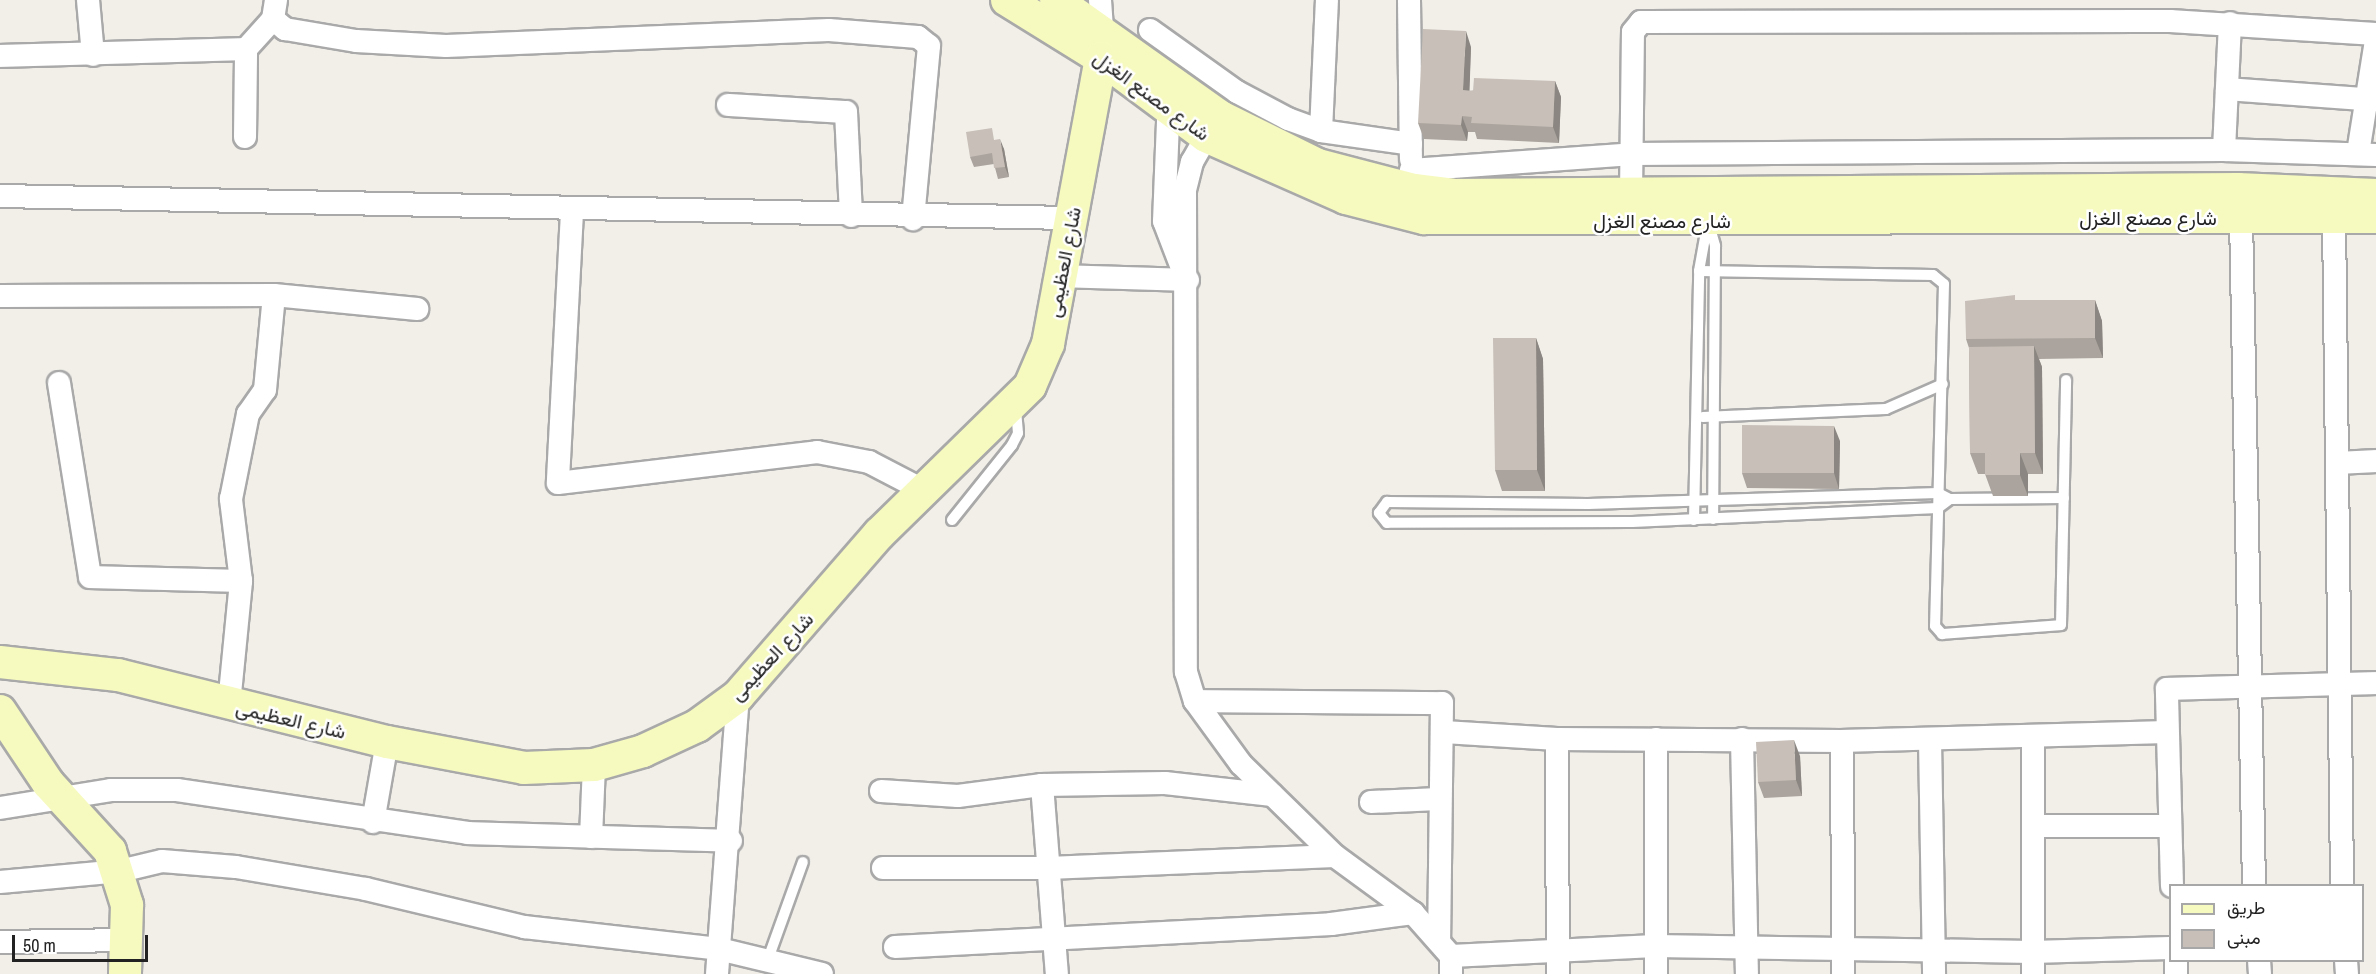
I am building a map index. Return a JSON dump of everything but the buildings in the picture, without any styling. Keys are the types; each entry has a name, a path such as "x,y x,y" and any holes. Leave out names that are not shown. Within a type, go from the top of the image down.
{"street":[{"path":"88,0 93,55"},
{"name":"شارع مصنع الغزل","path":"1007,0 1101,29"},
{"name":"شارع مصنع الغزل","path":"1056,0 1101,29 1169,97 1213,126 1346,198 1424,218 1708,206 2024,203 2376,195"},
{"path":"1321,131 1327,0"},
{"path":"1409,0 1413,180 1632,154 2224,150 2367,154 2376,40"},
{"path":"245,137 246,49 275,10 285,29 356,41 446,46 829,30 918,37 929,46 913,219"},
{"path":"1630,193 1635,25 1707,10 2115,10 2230,23 2376,34"},
{"path":"2224,150 2230,23"},
{"name":"شارع العظيمى","path":"0,662 118,675 387,742 524,768 594,765 643,751 697,726 738,696 921,489 1015,403 1041,365 1071,218 1101,29"},
{"path":"1150,30 1237,92 1321,131 1411,144"},
{"path":"0,56 246,49"},
{"path":"2227,89 2370,100"},
{"path":"1169,97 1164,221 1188,280"},
{"path":"728,105 846,112 851,216"},
{"path":"1213,126 1185,190 1188,280 1186,672 1195,701 1234,756 1335,856 1413,913 1447,957"},
{"name":"شارع مصنع الغزل","path":"1213,126 1318,165 1413,180 1453,195 1630,193 1708,206"},
{"path":"0,196 302,200 572,212 913,219 1071,218"},
{"name":"شارع مصنع الغزل","path":"2024,203 2241,216 2376,217"},
{"path":"572,212 558,483 817,452 869,462 921,489"},
{"path":"2241,216 2252,688 2254,884"},
{"path":"2334,217 2342,884"},
{"path":"1060,276 1188,280"},
{"path":"0,296 274,295 417,309"},
{"path":"229,704 241,581 231,499 248,414 265,390 274,295"},
{"path":"59,382 90,578 241,581"},
{"path":"2338,463 2376,461"},
{"path":"2172,884 2165,732 2167,689 2376,683"},
{"path":"717,974 731,841 738,696"},
{"path":"1195,701 1438,700 1444,732 1438,799 1447,957"},
{"path":"0,711 10,745 98,831 120,872 127,940 125,974"},
{"path":"1444,732 1557,739 1842,741 2165,732"},
{"path":"2033,736 2033,963"},
{"path":"1557,739 1558,974"},
{"path":"1656,739 1656,974"},
{"path":"1742,739 1747,974"},
{"path":"1930,740 1934,974"},
{"path":"1842,741 1843,974"},
{"path":"373,822 387,742"},
{"path":"591,837 594,765"},
{"path":"881,791 958,796 1042,784 1166,783 1272,795"},
{"path":"1042,784 1057,974"},
{"path":"0,808 65,800 111,790 177,790 373,822 468,833 731,841"},
{"path":"1371,802 1438,799"},
{"path":"2034,826 2169,826"},
{"path":"883,868 1048,868 1335,856"},
{"path":"0,882 120,872 162,861 236,867 366,889 524,927 720,949 822,974"},
{"path":"895,947 1331,924 1413,913"},
{"path":"0,942 127,940"},
{"path":"1447,957 1558,949 1655,946 1934,950 2033,963 2169,948"}],"lane":[{"path":"1694,520 1694,417 1699,271 1708,206"},
{"path":"1708,206 1715,272 1709,417 1713,519"},
{"path":"1699,271 1939,277 1947,291 1938,493 1938,631 2057,628 2063,620 2066,380"},
{"path":"1694,417 1886,409 1943,384"},
{"path":"952,520 1015,439 1015,403"},
{"path":"1950,499 1938,508 1694,520 1387,523 1379,513 1387,502 1712,501 1938,493 1950,499 2064,498"},
{"path":"768,959 803,862"}]}
